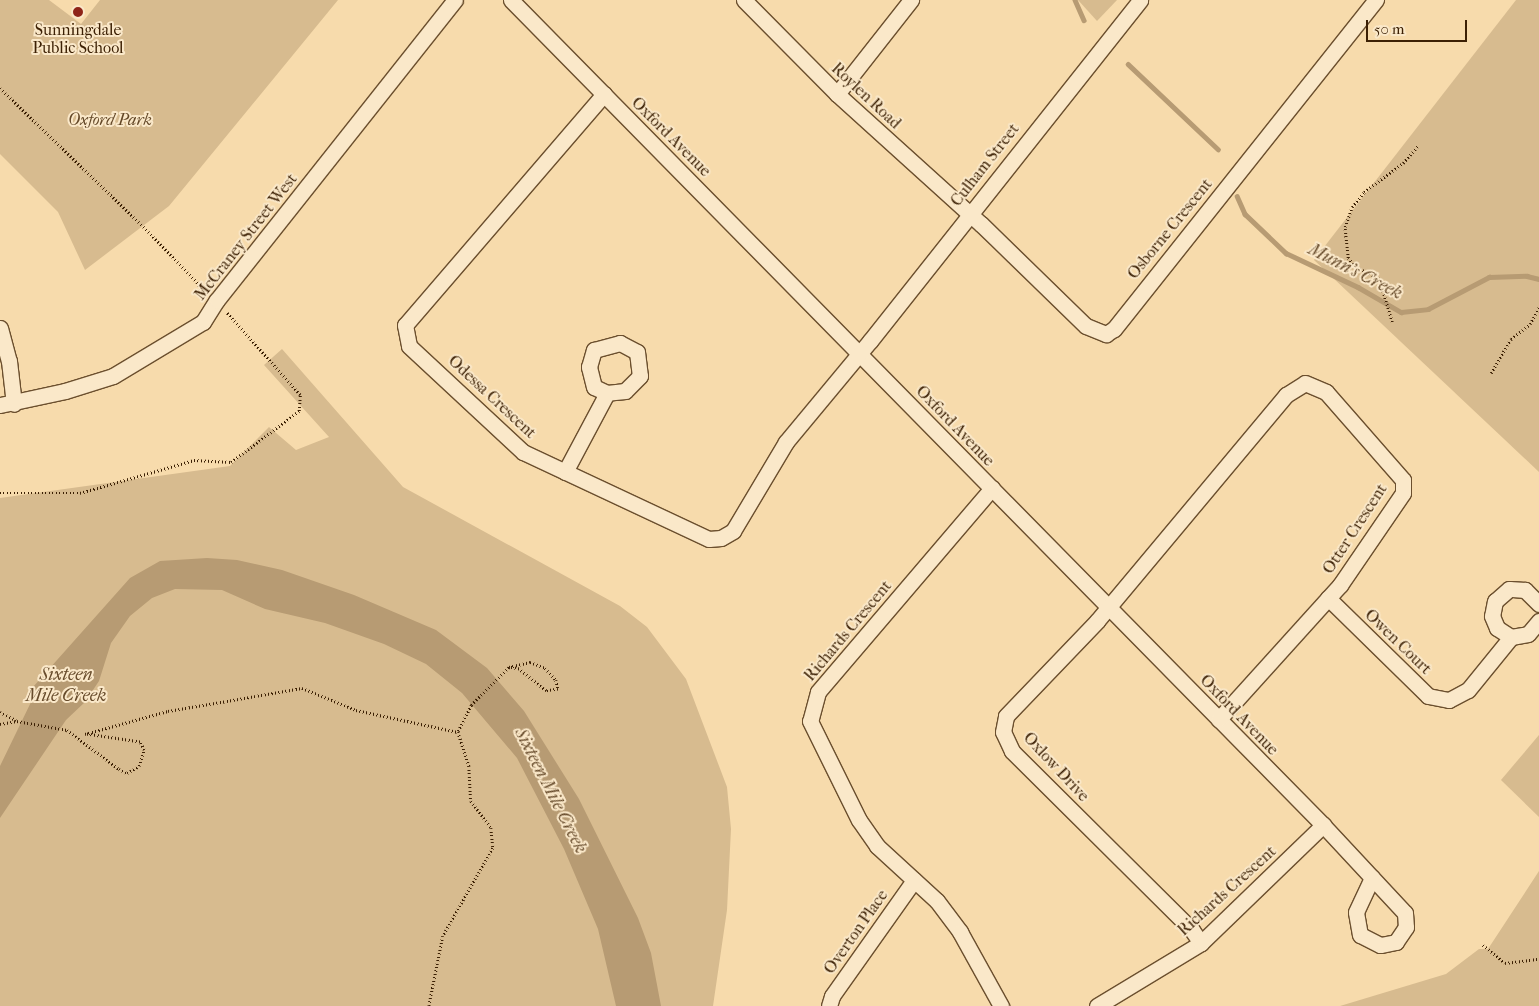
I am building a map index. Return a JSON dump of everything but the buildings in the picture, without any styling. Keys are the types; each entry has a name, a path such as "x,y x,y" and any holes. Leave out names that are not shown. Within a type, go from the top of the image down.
{"street":[{"name":"McCraney Street West","path":"7,404 114,376 203,322 217,300 455,0"},
{"name":"Oxford Avenue","path":"512,0 1323,825 1372,878"},
{"name":"Roylen Road","path":"744,0 836,94 969,212"},
{"path":"836,94 911,0"},
{"name":"Culham Street","path":"860,353 969,212 1088,62 1140,0"},
{"name":"Osborne Crescent","path":"969,212 1086,326 1106,334 1114,329 1376,0"},
{"name":"Odessa Crescent","path":"604,94 405,325 409,346 523,452 709,539 721,538 733,531 786,442 860,353"},
{"path":"0,328 9,361 7,404"},
{"name":"Otter Crescent","path":"1109,607 1286,395 1305,383 1326,392 1403,480 1402,493 1328,598 1219,719"},
{"path":"565,472 607,393"},
{"name":"Richards Crescent","path":"992,488 818,692 810,721 859,820 877,846 937,901 960,932 1001,1006"},
{"path":"1539,604 1525,590 1509,589 1501,594 1492,607 1493,620 1497,628 1511,636 1528,634 1539,621"},
{"name":"Owen Court","path":"1328,598 1428,696 1448,700 1468,690 1511,636"},
{"name":"Oxlow Drive","path":"1109,607 1014,704 1006,716 1003,732 1012,751 1192,930 1201,943"},
{"name":"Richards Crescent","path":"1097,1006 1201,943 1323,825"},
{"name":"Overton Place","path":"829,1006 832,996 914,880"}],"path":[{"path":"0,88 140,224 197,282 202,293 217,300 300,395 299,411 231,462 194,460 80,493 0,493"},
{"path":"1392,322 1384,287 1379,279 1355,267 1348,258 1346,227 1352,207 1364,192 1403,163 1418,146"},
{"path":"1491,373 1512,339 1530,324 1539,308"},
{"path":"429,1006 442,936 463,896 490,858 493,848 491,828 471,801 469,766 458,732 471,705 509,667 522,662 538,665 552,673 558,689 546,691 519,669 509,667"},
{"path":"0,712 18,721 67,730 119,769 132,772 142,760 144,750 140,742 85,734 168,712 302,688 356,710 458,732"},
{"path":"0,724 18,721"},
{"path":"1484,944 1504,963 1539,959"}],"green space":[{"name":"Oxford Park","path":"0,0 49,0 81,24 100,0 338,0 169,206 85,270 58,212 0,154"},
{"path":"1078,0 1117,0 1097,21"},
{"path":"1516,0 1539,0 1539,472 1314,260"},
{"path":"282,349 403,487 620,606 647,627 686,679 727,787 731,829 727,910 713,1006 0,1006 0,498 230,466 269,427 296,450 329,437 264,365"},
{"path":"1539,735 1539,817 1501,780"},
{"path":"1539,871 1539,1006 1340,1006 1446,974 1479,949 1488,949"}],"water":[{"name":"Sixteen Mile Creek","path":"207,558 237,560 282,570 354,595 436,630 487,668 524,711 579,799 638,918 651,953 661,1006 616,1006 598,929 564,849 517,758 462,693 426,664 384,644 325,623 265,609 222,590 175,589 152,598 130,616 111,643 99,681 85,702 66,720 0,818 0,766 33,698 33,687 130,578 160,561"}],"waterway":[{"name":"Munn's Creek","path":"1075,0 1084,20"},
{"name":"Munn's Creek","path":"1128,64 1218,149"},
{"name":"Munn's Creek","path":"1237,196 1245,214 1286,253 1358,287 1401,312 1428,309 1489,277 1527,276 1539,279"}],"place":[{"name":"Sunningdale Public School","path":"78,12"}]}
